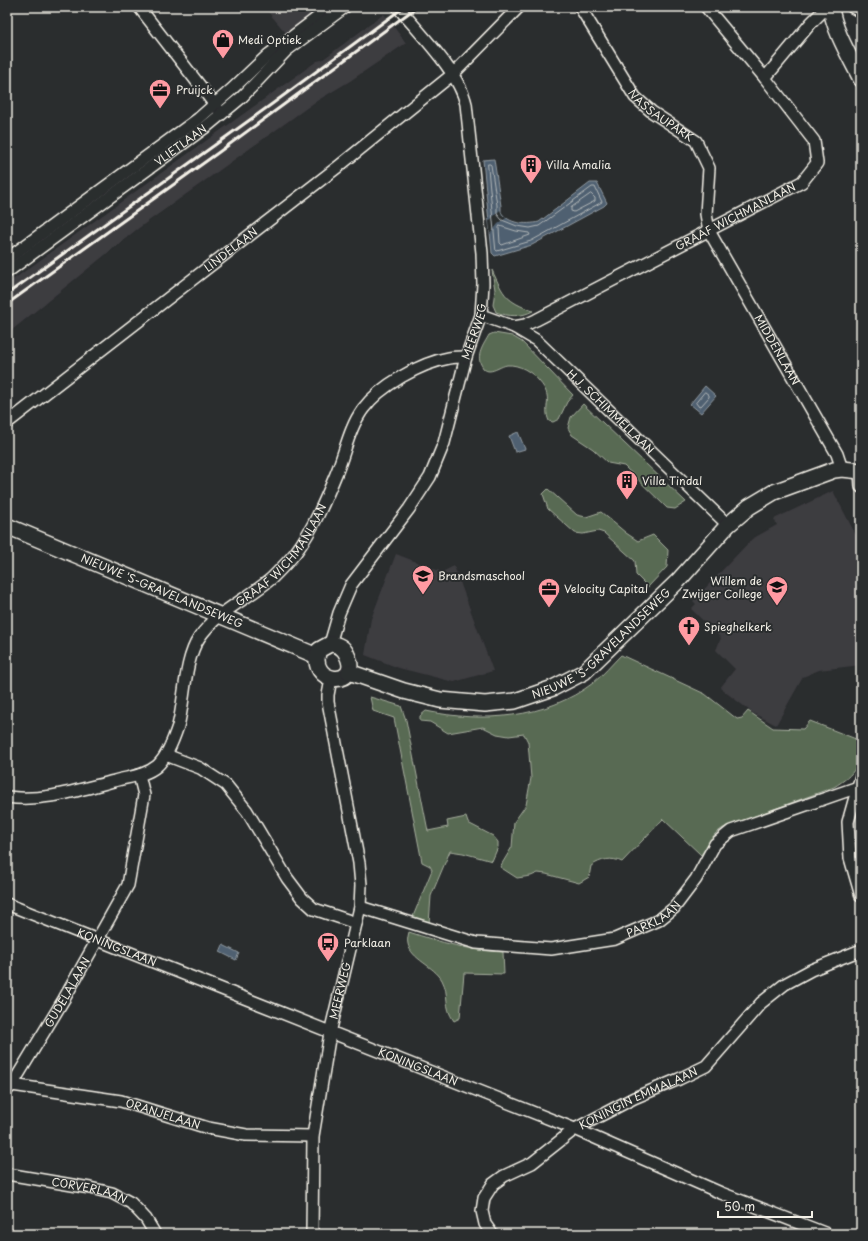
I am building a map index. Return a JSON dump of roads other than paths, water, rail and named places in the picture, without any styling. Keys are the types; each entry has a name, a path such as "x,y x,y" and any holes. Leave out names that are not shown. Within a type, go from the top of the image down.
{"street":[{"path":"139,7 222,114"},
{"name":"VLIETLAAN","path":"7,259 198,119 232,90 268,55 331,7"},
{"name":"VLIETLAAN","path":"7,272 201,131 242,97 287,50 345,7"},
{"name":"MEERWEG","path":"330,644 339,613 351,585 409,509 430,477 444,443 466,357 481,315 483,284 482,253 464,94 453,74 398,7"},
{"name":"LINDELAAN","path":"7,423 339,166 453,74 519,7"},
{"name":"NASSAUPARK","path":"580,7 635,97 652,112 696,141 708,168 706,214 710,231"},
{"name":"GRAAF WICHMANLAAN","path":"514,327 531,323 802,182 817,163 814,141 765,78 706,7"},
{"path":"765,78 811,23 827,7"},
{"path":"831,7 836,26 861,79"},
{"path":"852,7 861,12"},
{"name":"MIDDENLAAN","path":"710,231 830,440 837,454 842,470"},
{"name":"H.J. SCHIMMELLAAN","path":"481,315 514,327 536,340 728,525"},
{"name":"GRAAF WICHMANLAAN","path":"7,797 21,799 60,795 139,775 156,767 166,755 178,726 191,656 198,639 220,615 272,578 295,553 314,522 336,474 353,428 363,410 378,393 400,378 427,364 449,358 466,357"},
{"name":"NIEUWE 'S-GRAVELANDSEWEG","path":"349,672 404,691 440,700 485,704 515,700 553,688 584,672 678,581 728,525 749,507 774,492 834,470 860,471"},
{"path":"860,471 861,488"},
{"name":"NIEUWE 'S-GRAVELANDSEWEG","path":"7,526 316,656"},
{"path":"330,644 336,644 343,649 350,664 349,672 337,679 331,679 324,675 320,669 316,656 319,650 330,644"},
{"name":"MEERWEG","path":"312,1234 313,1136 330,1033 360,907 361,885 359,863 328,702 331,679"},
{"path":"166,755 200,768 226,785 247,811 287,878 302,898 314,909 356,923"},
{"name":"GUDELALAAN","path":"10,1088 128,886 144,795 139,775"},
{"path":"861,776 848,822 850,858 861,896"},
{"name":"PARKLAAN","path":"360,907 476,943 551,949 615,939 659,920 674,908 696,879 715,844 731,831 859,787"},
{"name":"KONINGSLAAN","path":"7,904 97,941 575,1129 721,1193 826,1234"},
{"name":"KONINGIN EMMALAAN","path":"492,1234 485,1224 482,1211 484,1198 493,1184 504,1176 532,1163 575,1129 634,1098 680,1080 706,1066 761,1003 785,984 811,970 861,950"},
{"name":"ORANJELAAN","path":"10,1088 121,1101 208,1128 246,1135 313,1136"},
{"name":"CORVERLAAN","path":"7,1174 112,1193 130,1203 146,1219 155,1234"}],"water":[{"path":"494,159 501,212 508,219 518,223 539,222 590,183 597,183 607,203 532,245 495,256 492,253 483,160"},
{"path":"705,386 716,396 701,413 690,404"},
{"path":"518,432 525,449 515,452 509,436"},
{"path":"223,945 239,953 236,960 220,952"}],"railway":[{"path":"7,294 272,104 404,7"},
{"path":"7,304 219,152 417,7"}],"place":[{"name":"Medi Optiek","path":"223,60"},
{"name":"Pruijck","path":"160,110"},
{"name":"Villa Amalia","path":"531,184"},
{"name":"Villa Tindal","path":"627,500"},
{"name":"Brandsmaschool","path":"423,596"},
{"name":"Willem de Zwijger College","path":"777,606"},
{"name":"Velocity Capital","path":"549,608"},
{"name":"Spieghelkerk","path":"689,646"},
{"name":"Parklaan","path":"328,962"}]}
